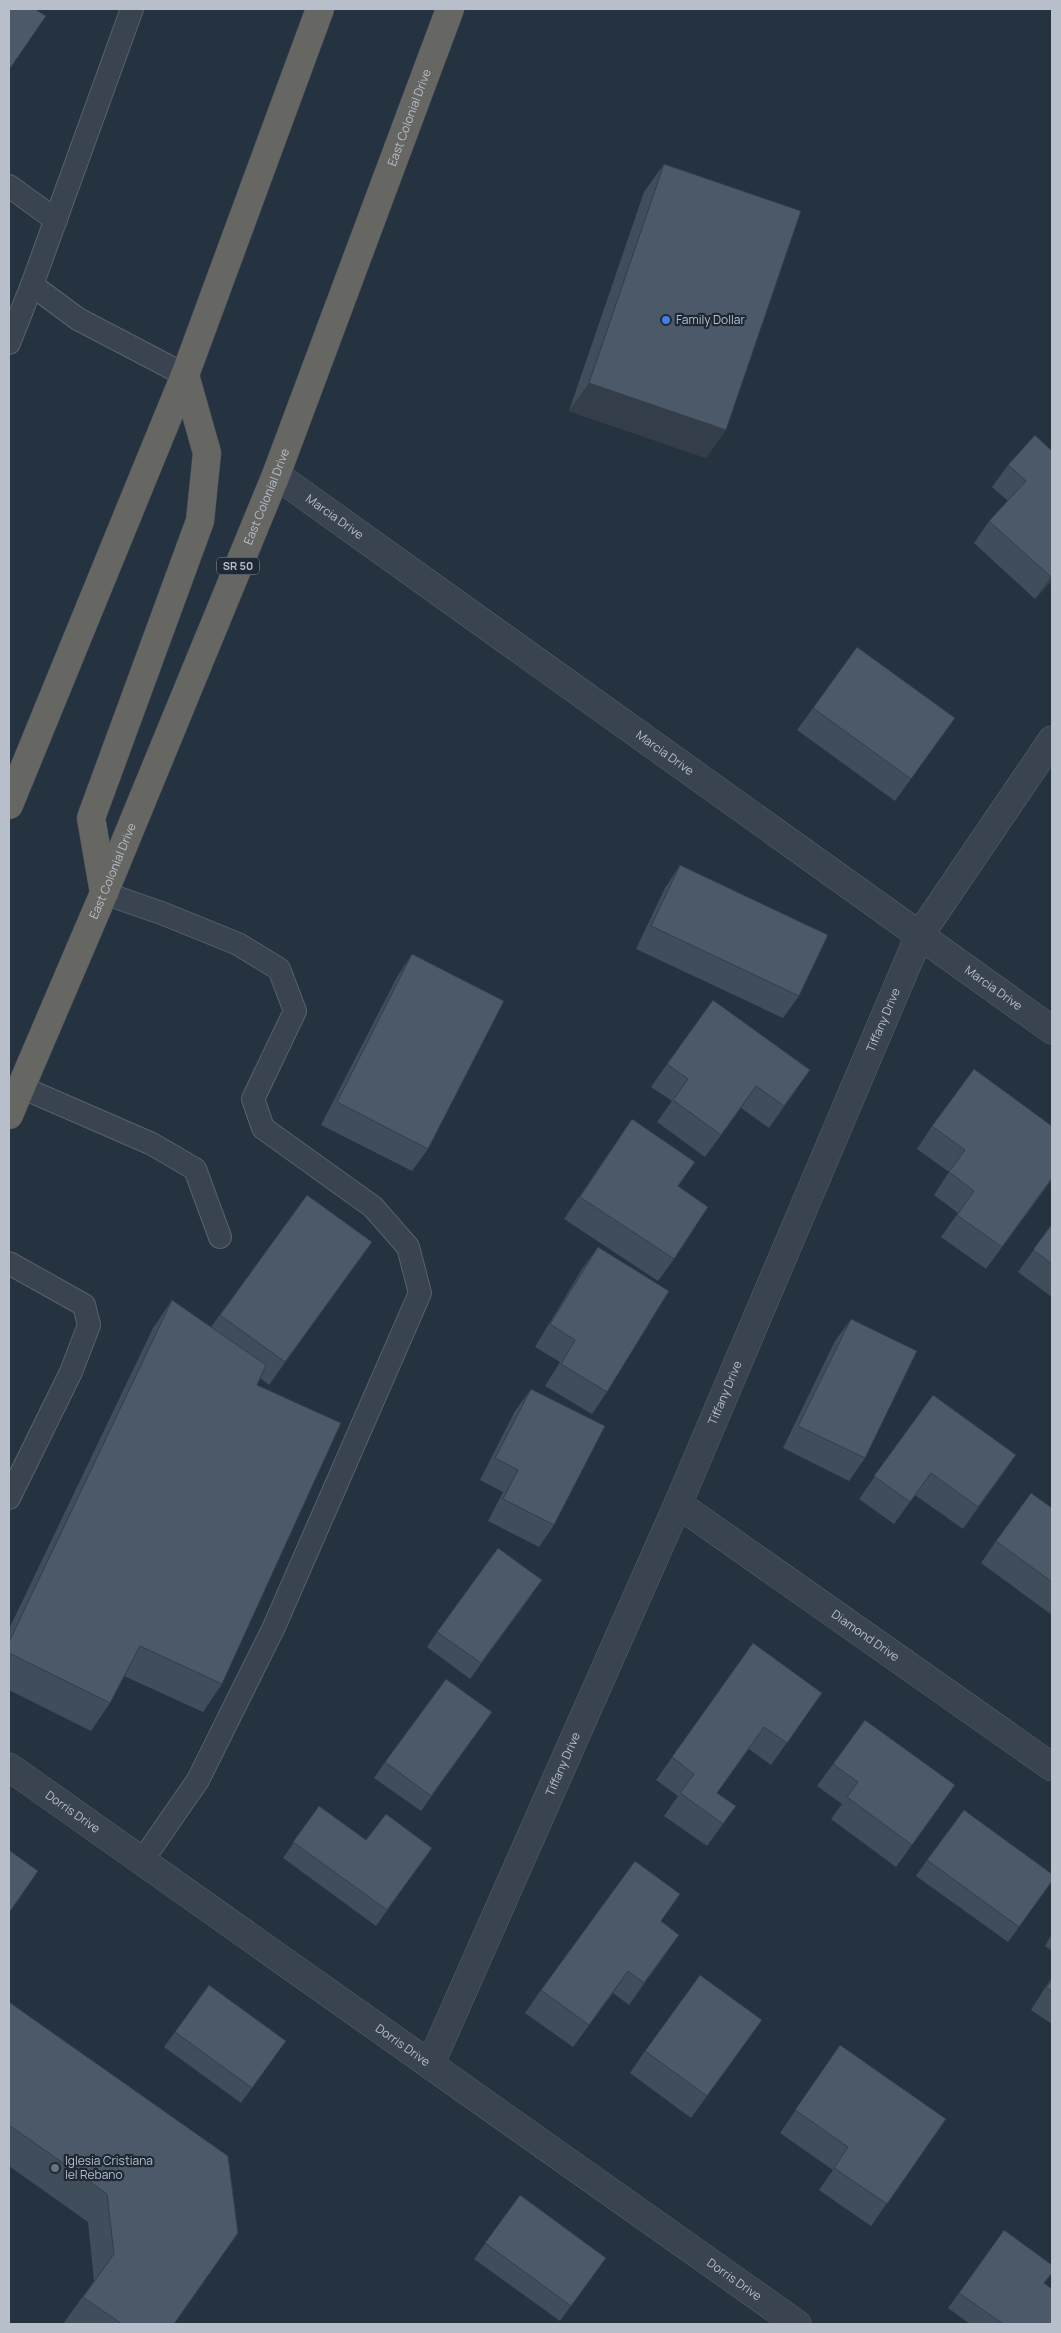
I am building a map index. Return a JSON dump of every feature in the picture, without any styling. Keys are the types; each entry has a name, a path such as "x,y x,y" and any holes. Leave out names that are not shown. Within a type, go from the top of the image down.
{"highway":[{"path":"9,805 185,375 320,9"},
{"name":"East Colonial Drive","path":"9,1116 104,893 276,475 450,9"},
{"path":"104,893 91,818 200,521 208,453 185,375"}],"street":[{"name":"Marcia Drive","path":"276,475 1052,1030"},
{"name":"Tiffany Drive","path":"430,2065 678,1504 919,936 1052,740"},
{"name":"Diamond Drive","path":"678,1504 1052,1767"},
{"name":"Dorris Drive","path":"9,1767 797,2324"}],"lane":[{"path":"9,339 32,285 132,9"},
{"path":"9,186 56,220"},
{"path":"32,285 78,319 185,375"},
{"path":"104,893 164,914 238,944 279,969 296,1011 253,1100 263,1128 373,1207 408,1246 420,1293 274,1627 198,1780 142,1861"},
{"path":"21,1086 152,1144 195,1169 220,1237"},
{"path":"9,1263 84,1305 89,1325 71,1372 9,1498"}],"building":[{"path":"9,9 35,9 46,16 9,70"},
{"path":"664,164 801,211 726,430 589,383"},
{"path":"1035,435 1052,451 1051,577 989,521 1026,481 1008,465"},
{"path":"857,647 955,718 911,779 813,708"},
{"path":"680,865 828,935 799,996 651,926"},
{"path":"412,954 504,1001 428,1149 337,1102"},
{"path":"713,1000 810,1070 784,1106 756,1086 721,1135 673,1100 688,1079 667,1064"},
{"path":"974,1069 1052,1126 1052,1178 1002,1247 957,1215 974,1191 949,1172 965,1150 932,1126"},
{"path":"632,1119 695,1162 678,1186 708,1207 674,1259 580,1197"},
{"path":"307,1195 372,1242 285,1362 220,1315"},
{"path":"1052,1224 1052,1264 1033,1250"},
{"path":"598,1247 669,1291 607,1392 561,1364 575,1340 550,1324"},
{"path":"172,1300 266,1365 257,1385 341,1423 222,1684 140,1646 110,1703 9,1653 9,1642"},
{"path":"851,1319 917,1351 865,1458 798,1426"},
{"path":"531,1389 605,1426 554,1525 503,1499 518,1470 495,1458"},
{"path":"933,1395 1016,1455 978,1507 931,1473 910,1502 874,1476"},
{"path":"1031,1493 1052,1508 1052,1582 996,1541"},
{"path":"498,1548 542,1580 481,1663 437,1632"},
{"path":"753,1643 822,1693 787,1743 764,1727 717,1793 736,1806 723,1824 680,1793 694,1774 672,1757"},
{"path":"446,1679 492,1712 431,1796 385,1762"},
{"path":"865,1720 955,1785 912,1845 847,1797 858,1782 833,1764"},
{"path":"319,1806 366,1840 386,1814 432,1848 387,1910 293,1842"},
{"path":"964,1810 1052,1874 1052,1881 1019,1927 927,1860"},
{"path":"9,1850 38,1871 9,1913"},
{"path":"635,1861 680,1894 661,1921 679,1935 644,1983 628,1971 589,2025 541,1990"},
{"path":"700,1975 762,2020 707,2096 645,2051"},
{"path":"1052,1979 1052,1991 1046,1988"},
{"path":"209,1985 286,2041 252,2088 175,2032"},
{"path":"9,2002 228,2156 238,2233 174,2324 122,2324 83,2297 114,2254 107,2194 9,2125"},
{"path":"840,2045 946,2119 887,2204 834,2168 848,2147 795,2110"},
{"path":"520,2195 606,2258 571,2306 485,2243"},
{"path":"1004,2230 1052,2265 1052,2273 1044,2283 1052,2289 1052,2324 1003,2324 959,2293"}],"place":[{"name":"Family Dollar","path":"666,320"},
{"name":"Iglesia Cristiana lel Rebano","path":"55,2168"}]}
